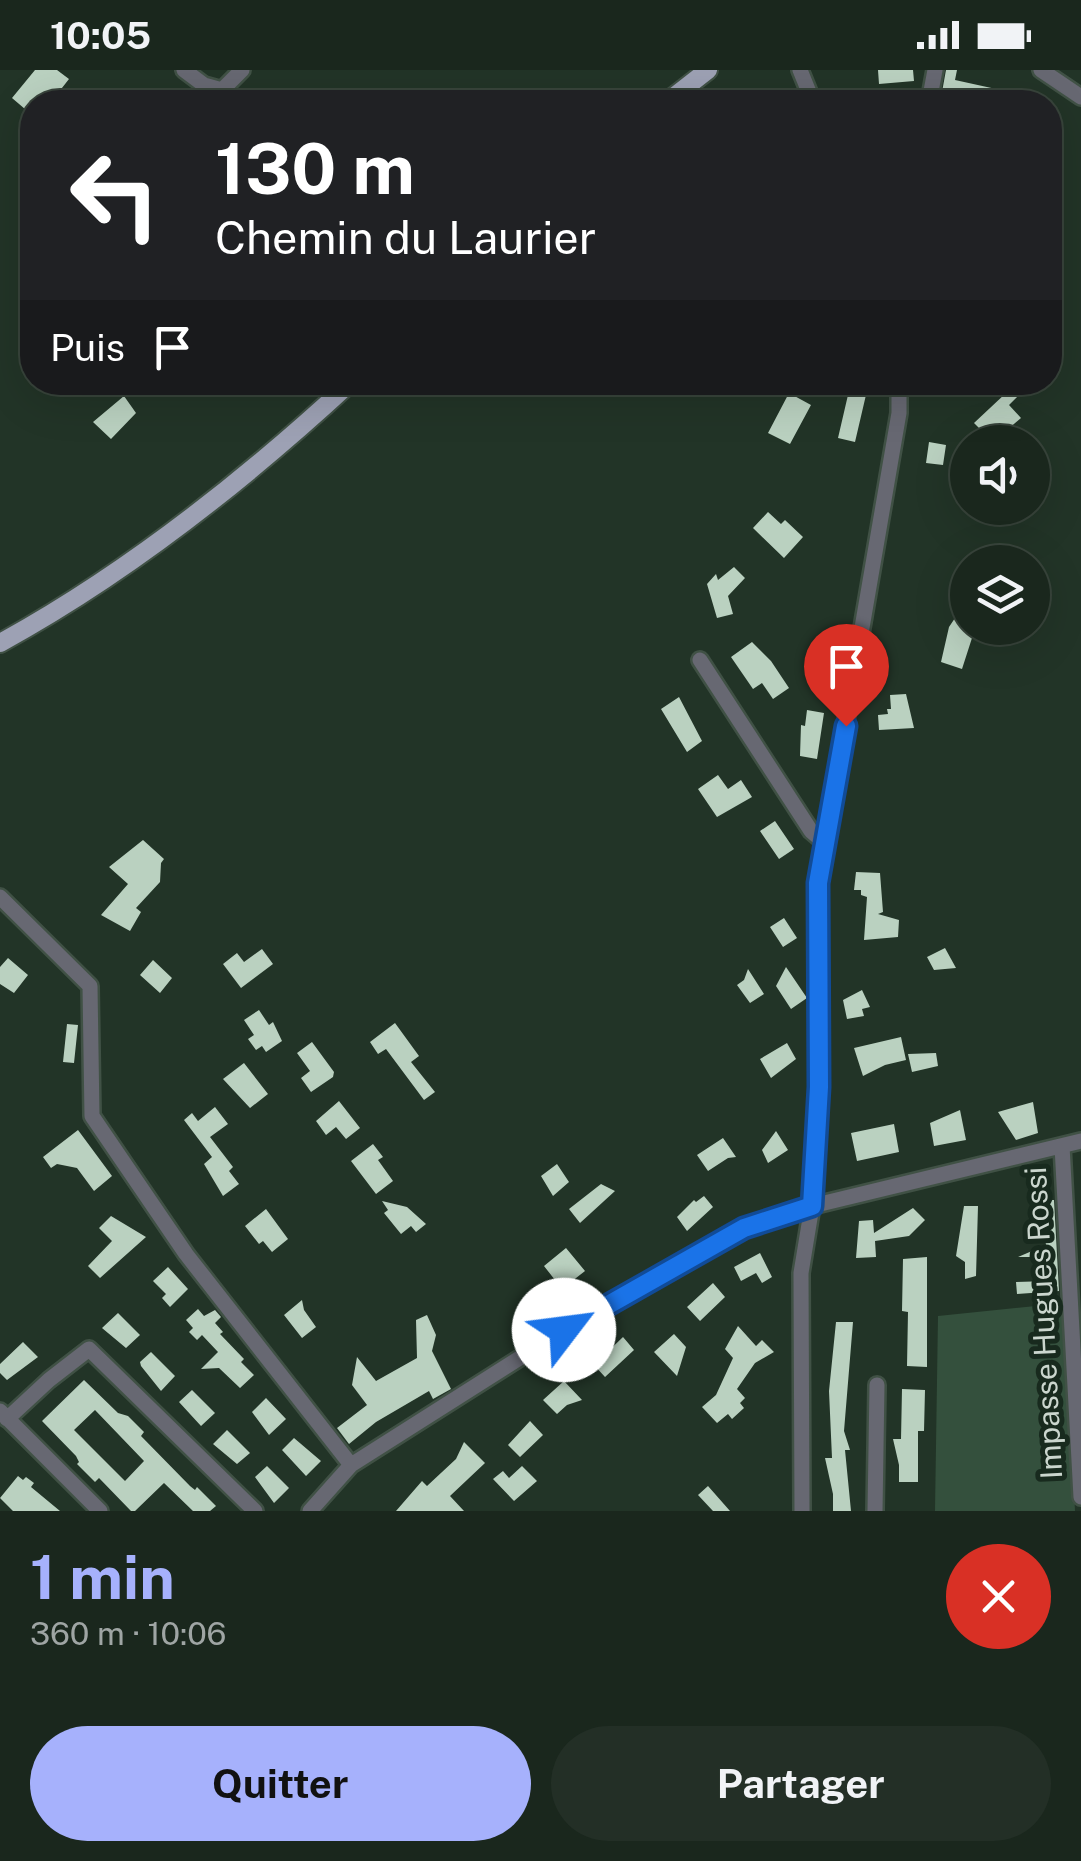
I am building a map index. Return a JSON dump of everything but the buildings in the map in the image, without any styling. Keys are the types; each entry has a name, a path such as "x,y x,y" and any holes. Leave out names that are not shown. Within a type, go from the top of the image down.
{"main road":[{"path":"682,90 708,70"},
{"path":"0,643 43,619 164,535 337,395"}],"street":[{"path":"184,70 204,85 222,90 242,70"},
{"path":"1041,70 1081,96"},
{"path":"802,1511 801,1273 812,1206 819,1087 818,883 899,395"},
{"path":"700,660 811,831 826,843"},
{"path":"0,897 90,986 92,1116 186,1254 350,1465"},
{"path":"310,1511 350,1465 564,1330 744,1228 812,1206 1081,1141"},
{"name":"Impasse Hugues Rossi","path":"1062,1146 1081,1497"},
{"path":"100,1511 4,1415 89,1350 254,1511"},
{"path":"875,1511 877,1385"}],"green space":[{"path":"1065,1303 1075,1511 935,1511 938,1316"}],"route":[{"path":"564,1330 744,1228 812,1206 819,1087 818,883 846,726"}]}
